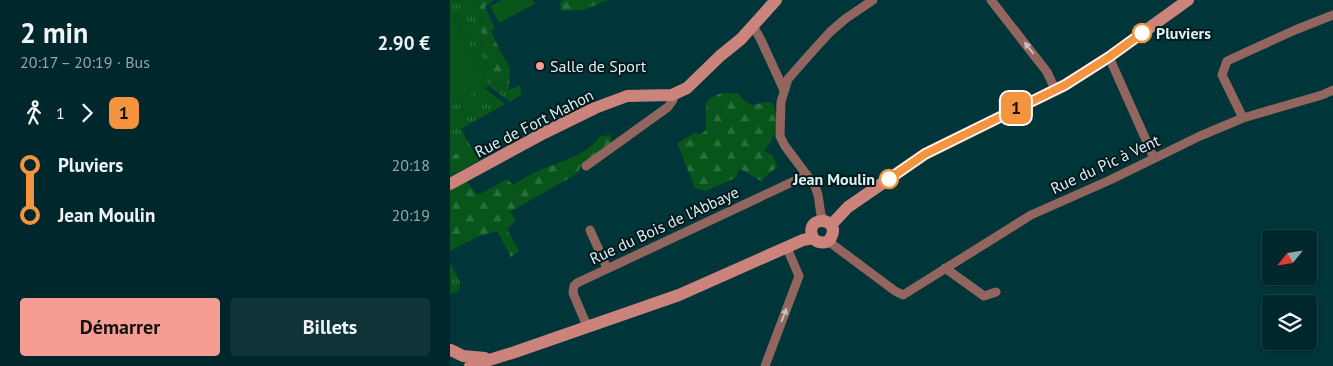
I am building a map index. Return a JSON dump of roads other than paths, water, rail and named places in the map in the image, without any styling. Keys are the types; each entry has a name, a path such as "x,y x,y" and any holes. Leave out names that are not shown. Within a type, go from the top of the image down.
{"street":[{"path":"586,166 668,107 673,100 672,96 687,88 753,26 776,0"},
{"path":"470,366 679,295 803,240 812,238 818,242 828,241 833,232 821,216 815,186 785,146 780,136 781,102 788,80 810,54 830,32 873,0"},
{"path":"991,0 1047,72 1055,89"},
{"path":"828,223 848,206 925,154 1065,85 1109,57 1182,2"},
{"path":"1243,118 1222,75 1226,61 1295,30 1333,16"},
{"path":"753,26 784,90"},
{"path":"1109,57 1154,158"},
{"name":"Rue du Pic à Vent","path":"828,241 903,295 1031,215 1110,180 1200,136 1243,118 1322,95 1333,90"},
{"name":"Rue de Fort Mahon","path":"450,184 595,108 627,96 672,96"},
{"name":"Rue du Bois de l'Abbaye","path":"587,326 572,293 577,283 807,175"},
{"path":"812,238 811,231 813,225 819,221 828,223"},
{"path":"590,230 607,268"},
{"path":"766,363 799,276 787,248"},
{"path":"945,268 984,296 996,292"},
{"path":"450,350 463,356 493,358"},
{"path":"450,350 455,356 456,366"}],"place":[{"name":"Pluviers","path":"1142,33"},
{"name":"Salle de Sport","path":"540,66"},
{"name":"Jean Moulin","path":"889,179"}]}
